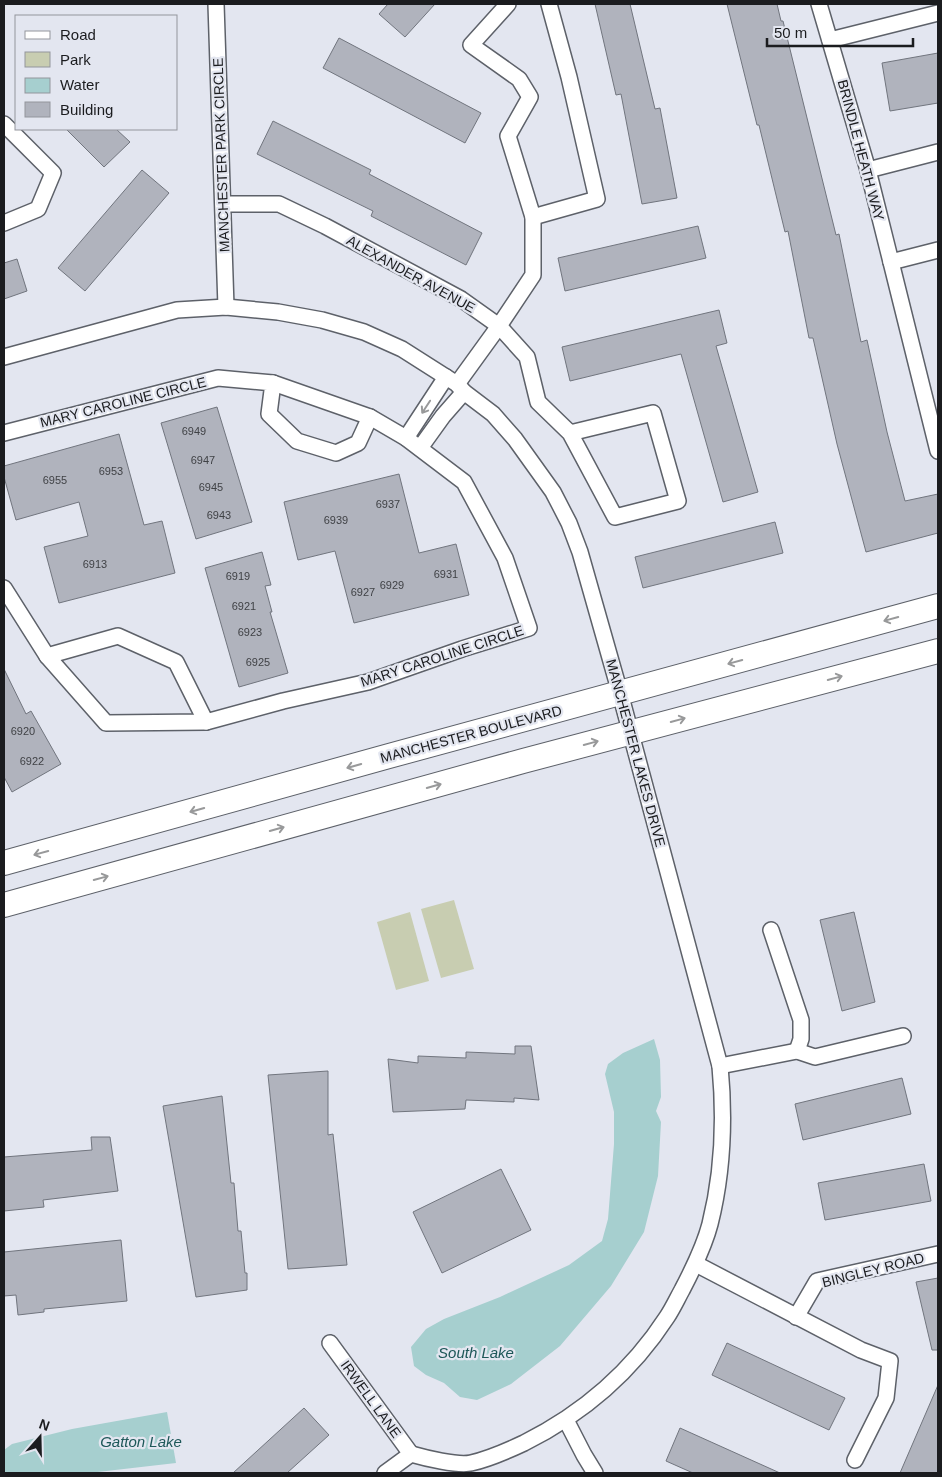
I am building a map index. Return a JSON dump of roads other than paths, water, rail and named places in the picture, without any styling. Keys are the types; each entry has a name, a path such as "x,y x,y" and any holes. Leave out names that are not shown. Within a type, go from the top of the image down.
{"main road":[{"name":"MANCHESTER BOULEVARD","path":"4,863 938,606"},
{"path":"4,905 631,732 938,651"}],"street":[{"name":"MANCHESTER PARK CIRCLE","path":"216,4 226,307"},
{"path":"406,438 456,384 499,326 533,275 533,217 508,136 530,97 520,79 471,45 508,4"},
{"path":"533,217 597,199 569,77 548,4"},
{"name":"BRINDLE HEATH WAY","path":"819,4 868,170 891,262 931,392 938,451"},
{"path":"830,40 938,13"},
{"path":"4,124 53,173 38,210 4,223"},
{"path":"868,170 938,152"},
{"name":"ALEXANDER AVENUE","path":"224,204 279,204 325,226 461,299 499,326 527,357 538,402 570,433 615,517 678,501 652,414 570,433"},
{"path":"891,262 938,250"},
{"name":"MANCHESTER LAKES DRIVE","path":"4,357 177,310 226,307 278,312 322,320 364,332 402,349 456,384 493,414 515,439 553,492 569,523 580,552 631,732 720,1066 723,1092 723,1147 719,1181 710,1225 696,1264 668,1316 620,1376 566,1420 549,1431 504,1452 469,1464 411,1454"},
{"name":"MARY CAROLINE CIRCLE","path":"4,433 218,378 273,383 370,417 406,438 464,482 505,558 529,628 368,682 283,701 206,722 106,723 47,656 4,588"},
{"path":"273,383 269,414 297,441 336,453 358,443 370,417"},
{"path":"420,448 443,416 456,384"},
{"path":"47,656 118,636 176,662 206,722"},
{"path":"771,930 801,1020 801,1039 797,1051"},
{"path":"720,1066 797,1051 815,1057 903,1036"},
{"name":"BINGLEY ROAD","path":"796,1317 817,1281 938,1254"},
{"path":"696,1264 861,1350 890,1361 886,1398 855,1460"},
{"name":"IRWELL LANE","path":"330,1343 411,1454"},
{"path":"566,1420 584,1455 596,1473"},
{"path":"385,1473 411,1454"}],"water":[{"name":"South Lake","path":"654,1039 660,1060 661,1097 656,1111 661,1122 658,1176 644,1232 611,1286 560,1346 511,1384 477,1400 460,1397 444,1383 426,1375 414,1366 411,1347 426,1329 444,1319 500,1297 569,1265 602,1241 608,1219 614,1144 614,1112 605,1074 608,1064 623,1053"},
{"name":"Gatton Lake","path":"167,1412 176,1463 89,1473 4,1473 4,1450 12,1444 72,1429"}]}
